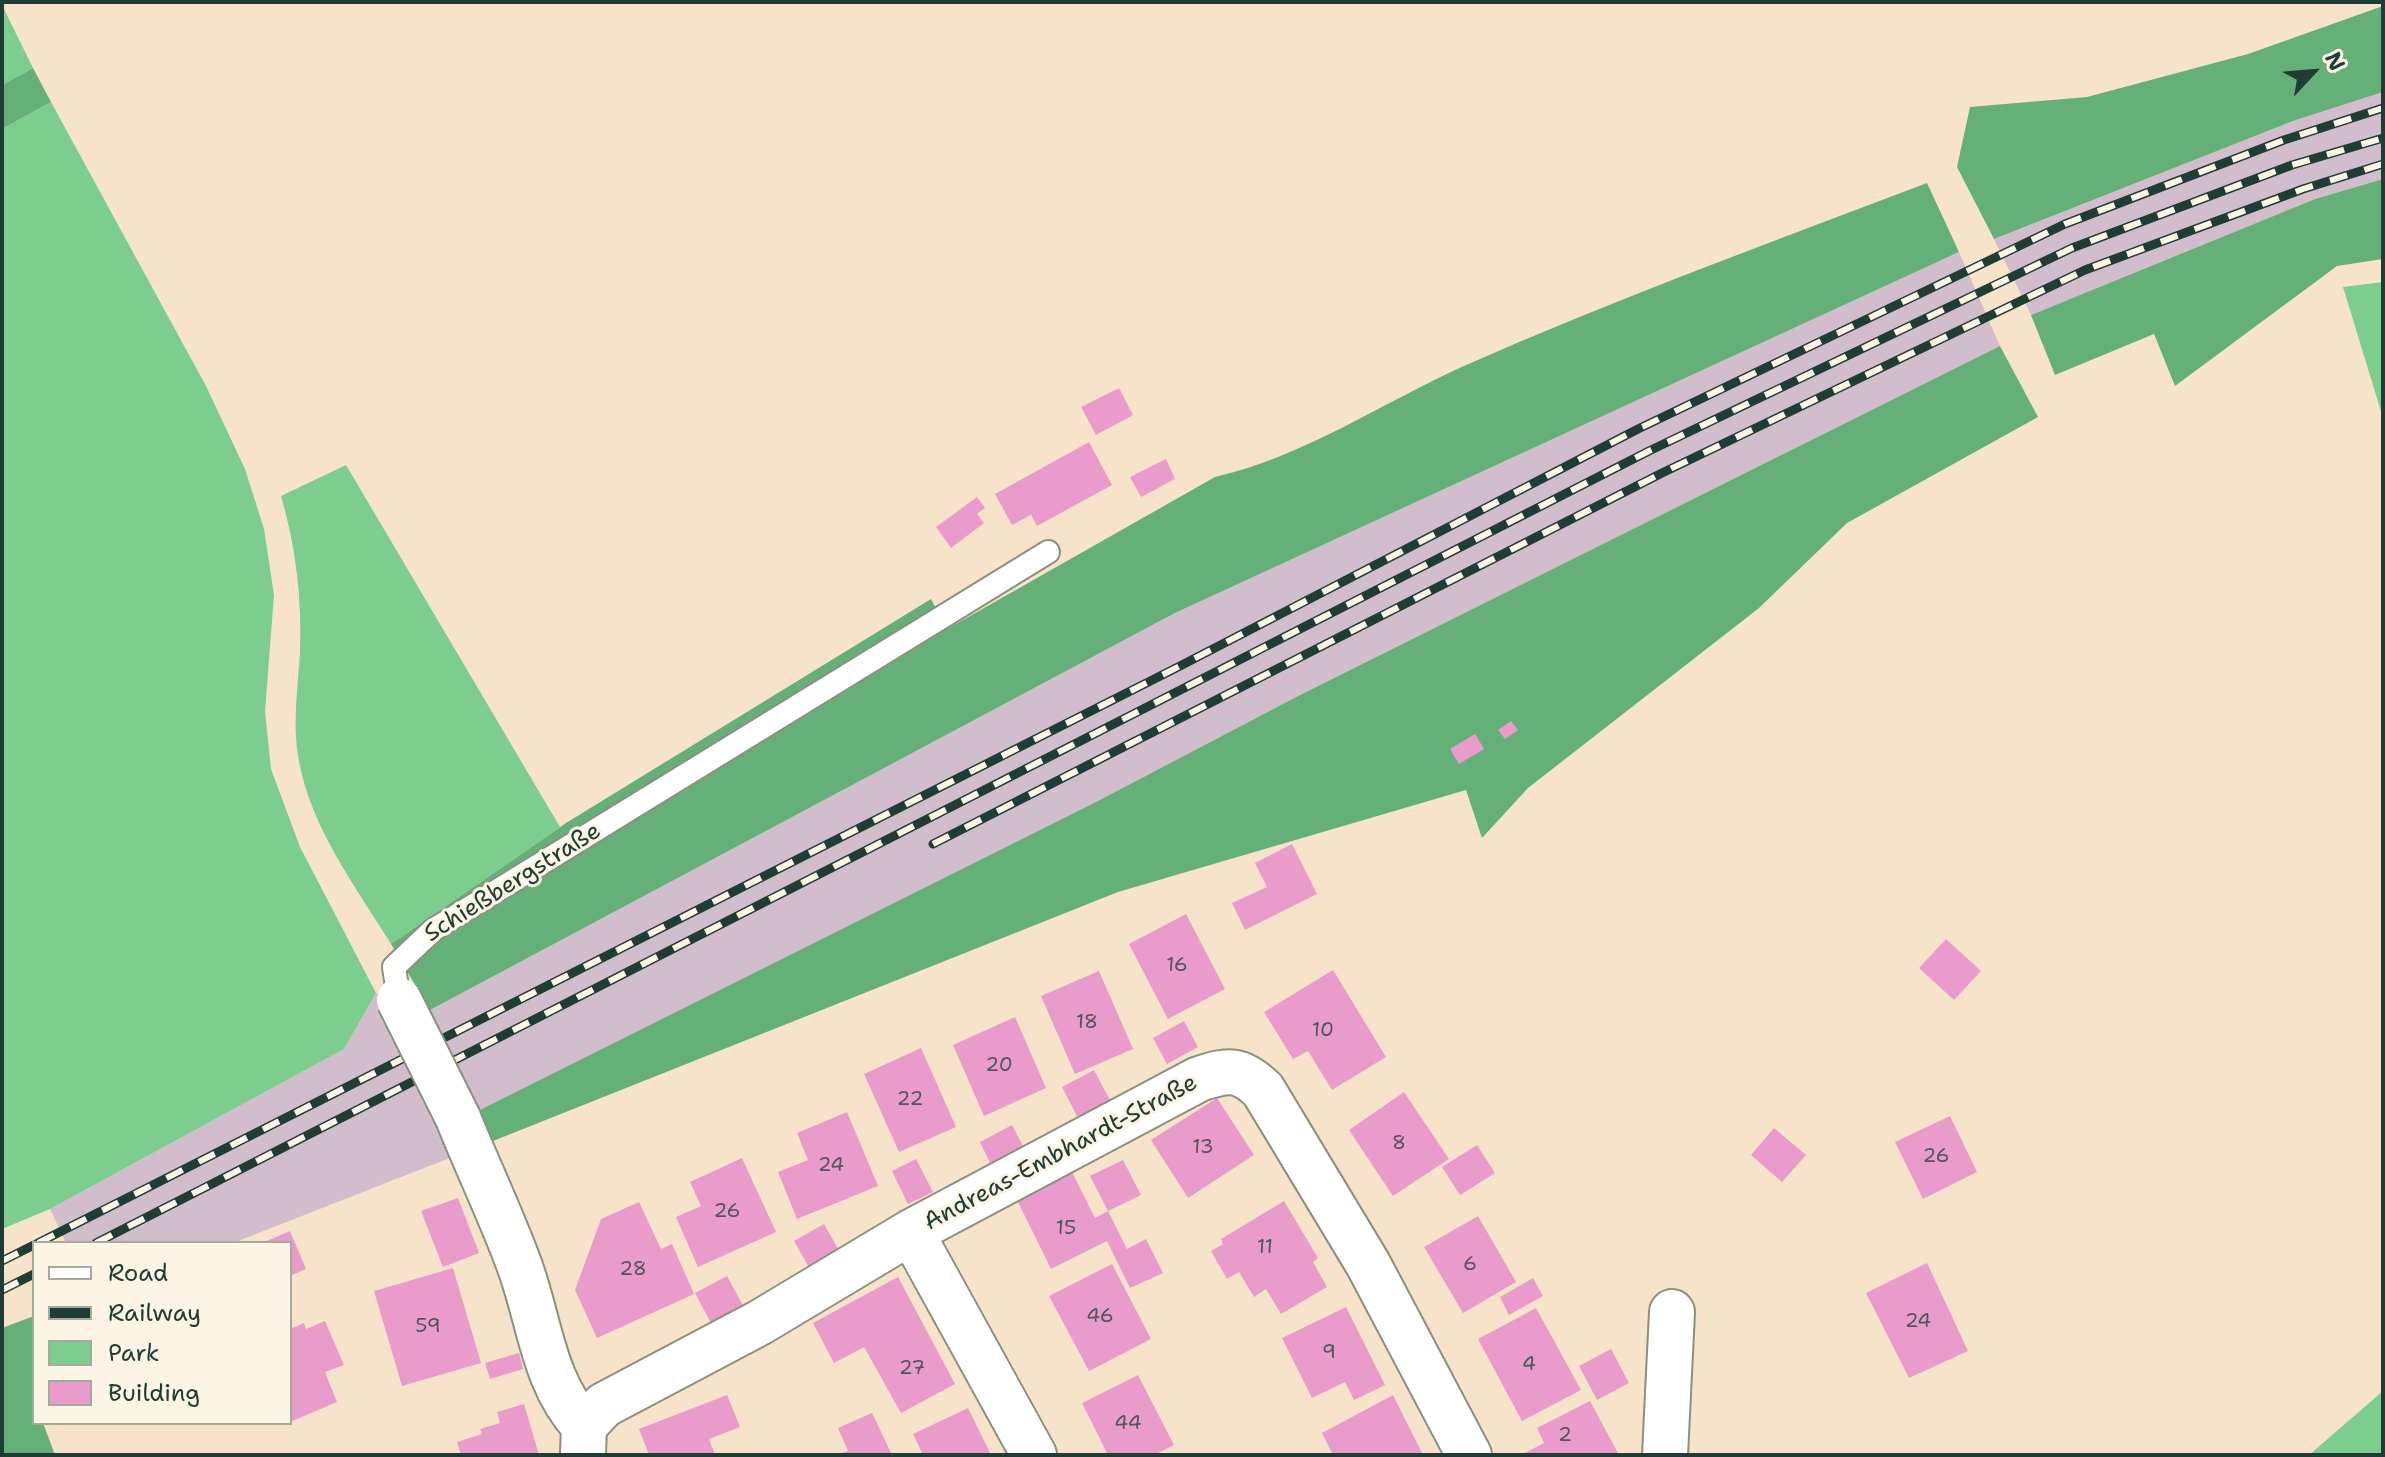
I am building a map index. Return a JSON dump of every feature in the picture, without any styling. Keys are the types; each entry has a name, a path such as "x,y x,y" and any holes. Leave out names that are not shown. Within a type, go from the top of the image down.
{"street":[{"name":"Schießbergstraße","path":"399,1000 458,1118 520,1268 552,1380 584,1441"},
{"name":"Andreas-Embhardt-Straße","path":"584,1441 604,1405 759,1323 911,1232 1199,1079 1223,1071 1247,1075 1263,1090 1368,1264 1469,1455"},
{"path":"911,1232 1034,1455"},
{"path":"1665,1455 1672,1312"}],"lane":[{"name":"Schießbergstraße","path":"399,1000 394,967 433,930 1048,552"}],"shaded area":[{"path":"2383,92 2383,179 2315,199 2031,315 1994,239 2293,121"},
{"path":"1959,252 2000,346 1300,695 1094,803 481,1110 493,1141 238,1241 65,1241 50,1209 344,1049 376,993 430,1010 1175,613"}],"green space":[{"path":"2,5 33,68 2,85"},
{"path":"2383,6 2383,92 2293,121 1994,239 1957,167 1970,107 2087,97 2248,54"},
{"path":"33,68 51,102 2,129 2,85"},
{"path":"51,102 206,386 245,469 264,529 274,595 265,711 271,769 300,847 376,993 344,1049 50,1209 2,1229 2,129"},
{"path":"2383,179 2383,259 2337,266 2175,386 2154,334 2055,375 2031,315 2315,199"},
{"path":"1927,183 1959,252 1175,613 430,1010 391,944 566,823 931,599 947,629 1215,477 1248,468 1311,443 1464,366 1578,317"},
{"path":"2383,282 2383,418 2343,287"},
{"path":"2000,346 2038,417 1847,523 1759,608 1528,788 1482,838 1466,790 1118,892 493,1141 480,1110 1094,803 1300,695"},
{"path":"346,465 560,827 391,944 324,833 305,786 297,747 299,593 291,534 281,496"},
{"path":"32,1317 32,1425 44,1425 55,1455 2,1455 2,1328"},
{"path":"2383,1391 2383,1455 2309,1455"}],"building":[{"path":"1119,388 1133,415 1096,435 1081,407"},
{"path":"1089,442 1112,485 1037,526 1031,515 1012,525 995,494"},
{"path":"1166,459 1175,479 1141,497 1130,477"},
{"path":"977,497 985,508 977,514 984,523 951,548 936,527"},
{"path":"1511,721 1518,730 1505,739 1498,730"},
{"path":"1475,734 1484,749 1459,764 1450,749"},
{"path":"1292,844 1317,894 1245,930 1232,903 1267,887 1255,863"},
{"path":"1186,914 1225,989 1168,1019 1129,944"},
{"path":"1946,939 1981,971 1954,1000 1919,968"},
{"path":"1333,970 1386,1057 1332,1090 1308,1051 1293,1059 1264,1012"},
{"path":"1099,971 1133,1049 1075,1074 1041,996"},
{"path":"1015,1017 1046,1088 984,1116 953,1045"},
{"path":"1184,1021 1198,1047 1167,1064 1153,1038"},
{"path":"921,1048 956,1127 899,1152 864,1074"},
{"path":"1094,1070 1112,1104 1080,1122 1062,1087"},
{"path":"1404,1092 1449,1159 1393,1196 1349,1130"},
{"path":"1217,1098 1254,1155 1188,1198 1151,1140"},
{"path":"847,1112 878,1186 797,1219 778,1172 808,1160 797,1133"},
{"path":"1950,1116 1977,1172 1923,1199 1895,1142"},
{"path":"1012,1125 1023,1146 990,1163 980,1142"},
{"path":"1774,1128 1806,1155 1782,1182 1751,1155"},
{"path":"1477,1145 1495,1173 1460,1195 1442,1167"},
{"path":"742,1158 776,1232 698,1267 676,1217 701,1206 690,1182"},
{"path":"916,1159 933,1192 908,1204 892,1171"},
{"path":"1123,1160 1141,1195 1108,1211 1090,1176"},
{"path":"1072,1172 1095,1218 1108,1211 1127,1249 1146,1239 1163,1273 1130,1288 1107,1241 1051,1269 1017,1200"},
{"path":"458,1198 479,1253 443,1267 421,1211"},
{"path":"1284,1201 1318,1258 1313,1262 1327,1287 1281,1314 1266,1289 1254,1297 1239,1272 1227,1279 1211,1251 1223,1244 1221,1239"},
{"path":"639,1202 661,1249 672,1244 694,1294 597,1338 575,1290 601,1219"},
{"path":"1478,1216 1516,1282 1463,1313 1424,1247"},
{"path":"824,1224 841,1254 811,1271 794,1241"},
{"path":"290,1231 306,1269 292,1275 292,1241 267,1241"},
{"path":"1927,1263 1968,1351 1909,1378 1866,1293"},
{"path":"1112,1264 1151,1339 1089,1371 1049,1296"},
{"path":"453,1268 481,1363 402,1386 374,1291"},
{"path":"727,1276 745,1309 713,1327 695,1293"},
{"path":"898,1277 955,1384 901,1413 864,1347 834,1363 813,1323"},
{"path":"1533,1278 1543,1296 1509,1315 1500,1297"},
{"path":"1346,1307 1385,1385 1354,1400 1345,1382 1312,1398 1282,1338"},
{"path":"1536,1308 1581,1390 1522,1421 1478,1339"},
{"path":"325,1321 344,1365 325,1372 337,1402 292,1421 292,1328 304,1323 306,1329"},
{"path":"1611,1349 1629,1383 1597,1400 1579,1366"},
{"path":"519,1353 523,1369 490,1379 485,1363"},
{"path":"1138,1375 1174,1445 1154,1455 1108,1455 1082,1403"},
{"path":"727,1395 740,1427 709,1439 715,1455 649,1455 639,1429"},
{"path":"1393,1395 1423,1455 1333,1455 1322,1433"},
{"path":"1590,1401 1619,1455 1521,1455 1544,1443 1537,1428"},
{"path":"524,1404 539,1455 461,1455 457,1442 482,1434 480,1429 500,1423 497,1412"},
{"path":"968,1408 991,1455 923,1455 913,1434"},
{"path":"872,1413 892,1455 838,1455 848,1451 838,1428"}],"railway":[{"path":"42,1241 1180,666 1638,429 2065,224 2284,140 2383,108"},
{"path":"100,1241 1649,451 2072,248 2292,165 2383,138"},
{"path":"933,844 1662,473 2085,270 2303,189 2383,164"},
{"path":"2,1261 32,1246"},
{"path":"2,1290 32,1275"}]}
